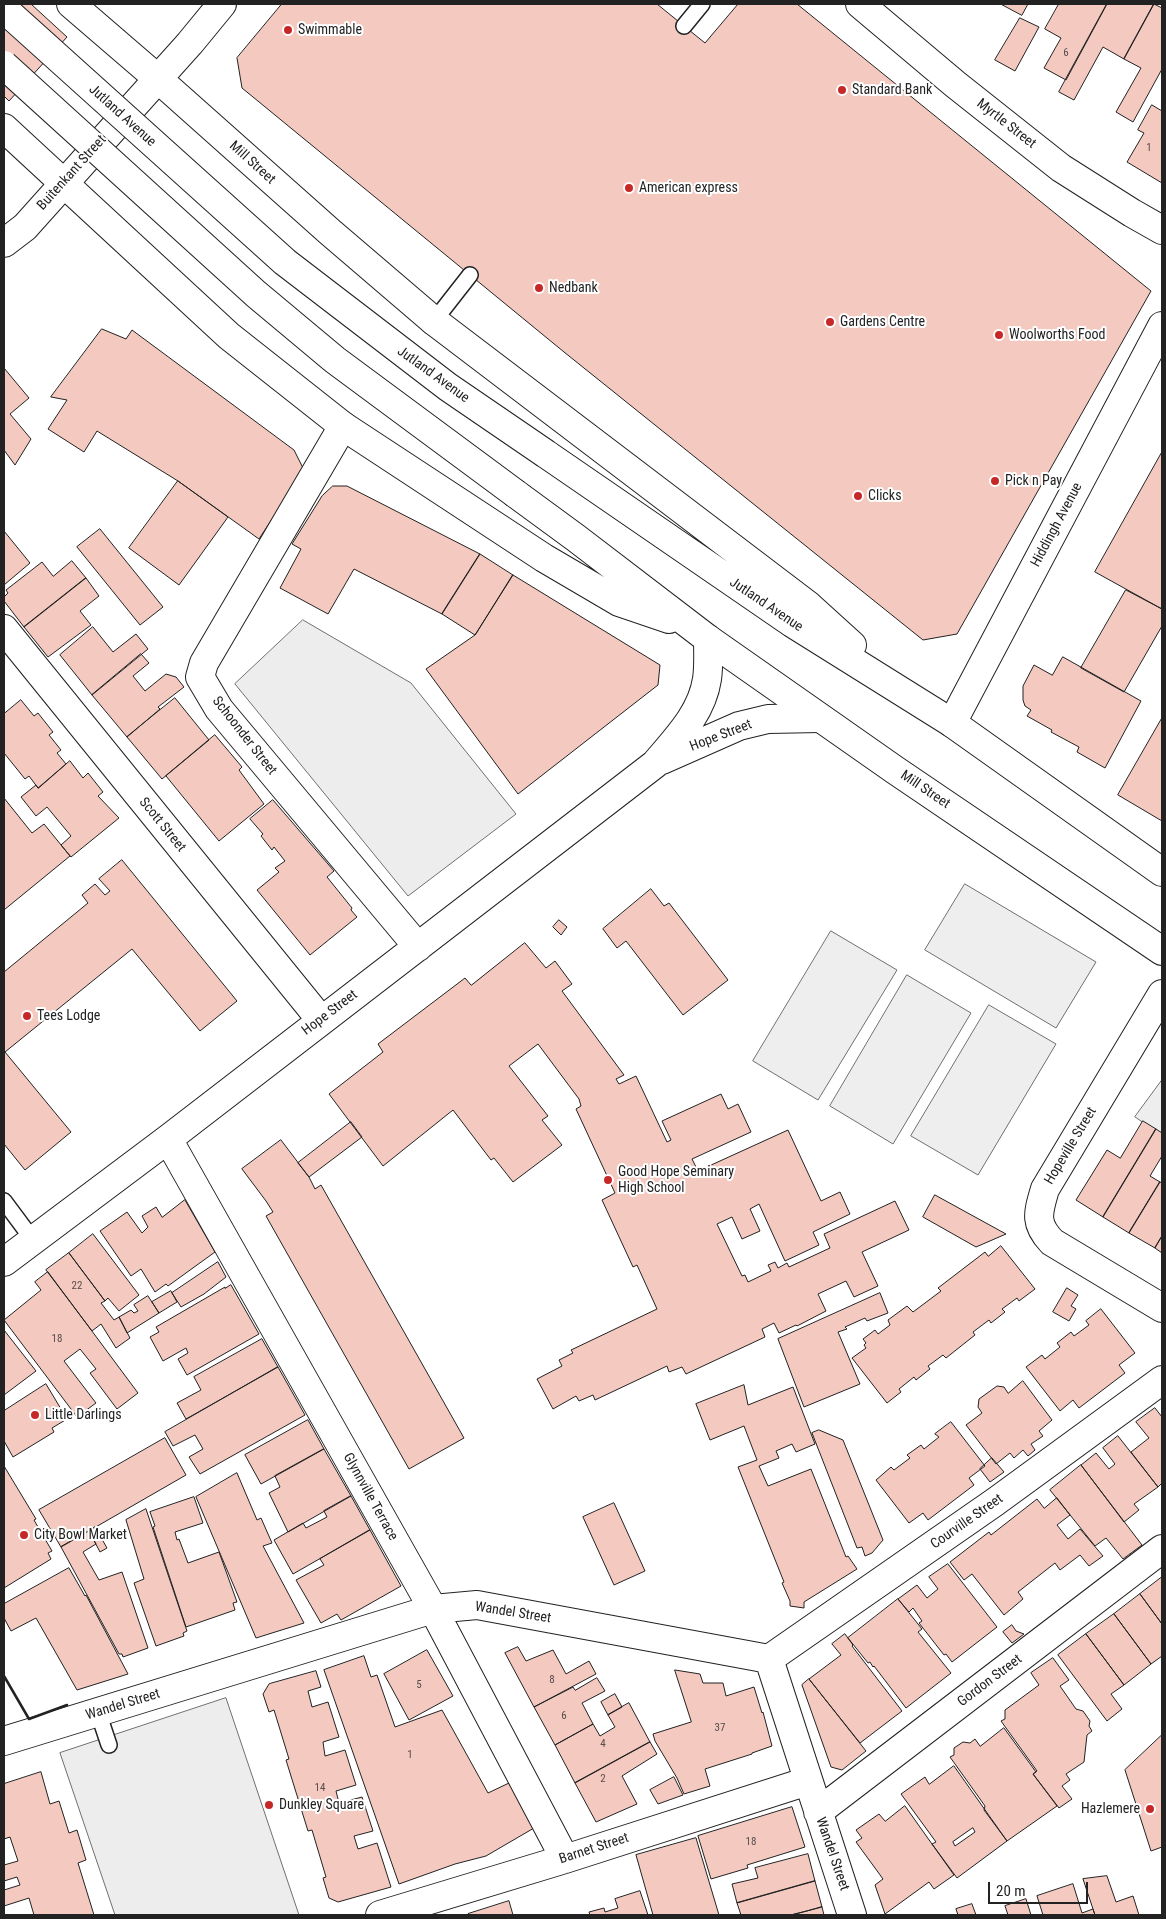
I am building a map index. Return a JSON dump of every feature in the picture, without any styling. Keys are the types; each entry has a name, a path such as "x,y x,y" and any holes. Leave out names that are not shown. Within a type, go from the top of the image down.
{"street":[{"name":"Mill Street","path":"71,4 434,321 809,606 901,690"},
{"name":"Buitenkant Street","path":"4,243 25,227 190,43 222,4"},
{"name":"Myrtle Street","path":"860,4 955,84 1062,168 1162,230"},
{"name":"Jutland Avenue","path":"4,9 285,262 448,387 792,623 901,690"},
{"path":"4,65 256,294 328,354 420,425 576,538 699,633"},
{"path":"4,128 229,336 343,426 536,553 619,602 699,633"},
{"name":"Hiddingh Avenue","path":"952,723 1162,326"},
{"name":"Schoonder Street","path":"343,426 204,664 200,677 219,709 418,947"},
{"name":"Scott Street","path":"4,629 320,1020"},
{"name":"Mill Street","path":"699,633 820,718 1162,951"},
{"name":"Hope Street","path":"4,1262 168,1139 320,1020 418,947 655,764 690,722 702,701 708,678 699,633"},
{"path":"901,690 952,723 1162,872"},
{"name":"Hope Street","path":"655,764 739,726 768,719 820,718"},
{"name":"Hopeville Street","path":"1162,994 1045,1189 1038,1221 1043,1232 1052,1242 1162,1308"},
{"name":"Glynnville Terrace","path":"168,1139 433,1609 565,1859"},
{"name":"Courville Street","path":"769,1659 995,1502 1162,1380"},
{"name":"Gordon Street","path":"818,1812 1162,1549"},
{"name":"Wandel Street","path":"4,1741 433,1609 477,1605 769,1659 852,1915"},
{"name":"Barnet Street","path":"380,1915 565,1859 808,1781"}],"lane":[{"path":"684,26 702,4"},
{"path":"434,321 470,275"},
{"path":"4,1201 33,1240"},
{"path":"98,1712 109,1745"}],"shaded area":[{"path":"303,620 411,683 516,814 408,896 235,684"},
{"path":"965,884 1096,962 1056,1028 925,950"},
{"path":"831,931 897,970 818,1100 753,1061"},
{"path":"907,975 971,1013 893,1144 830,1106"},
{"path":"989,1005 1056,1044 978,1175 911,1136"},
{"path":"1162,1080 1162,1135 1135,1117"},
{"path":"226,1698 299,1915 115,1915 60,1753"}],"building":[{"path":"4,4 31,4 67,37 9,101 4,96"},
{"name":"Gardens Centre","path":"282,4 657,4 705,43 738,4 797,4 1151,291 957,634 923,640 564,352 242,88 237,58"},
{"path":"1001,4 1028,4 1022,15"},
{"path":"1059,4 1107,4 1066,80 1044,68 1061,38 1045,29"},
{"path":"1107,4 1154,4 1124,59 1103,47 1074,100 1059,92"},
{"path":"1154,4 1162,8 1162,69 1133,122 1116,112 1141,68 1124,59"},
{"path":"1020,18 1039,27 1015,71 995,60"},
{"path":"1152,105 1162,111 1162,183 1127,162 1144,133 1138,130"},
{"path":"102,329 126,339 132,330 294,450 304,470 259,539 178,481 97,431 84,452 48,429 67,400 51,397"},
{"path":"4,368 29,398 10,414 31,439 15,465 4,450"},
{"path":"1162,452 1162,609 1095,572"},
{"path":"178,481 228,517 179,585 129,548"},
{"path":"333,486 347,486 480,554 442,614 354,569 328,614 280,588 301,549 292,544 322,496"},
{"path":"100,529 163,607 140,625 77,547"},
{"path":"4,531 30,563 4,585"},
{"path":"480,554 513,575 475,635 442,614"},
{"path":"72,561 86,578 24,627 4,601 4,597 8,593 6,590 42,562 53,576"},
{"path":"513,575 660,665 658,685 518,794 426,669 475,635"},
{"path":"86,578 99,596 80,611 91,625 48,657 24,627"},
{"path":"1126,590 1162,609 1162,626 1124,692 1081,668"},
{"path":"93,627 113,652 136,634 148,649 92,695 60,655"},
{"path":"141,654 149,663 133,676 145,691 166,674 176,677 184,687 158,707 160,709 127,737 92,695"},
{"path":"1063,657 1141,701 1105,768 1077,752 1079,747 1027,716 1031,710 1025,706 1023,700 1023,686 1034,665 1052,675"},
{"path":"175,698 209,740 162,779 127,737"},
{"path":"21,700 34,716 38,713 53,732 49,735 61,750 57,753 66,764 38,788 29,776 25,779 4,753 4,714"},
{"path":"1162,718 1162,821 1118,795"},
{"path":"215,735 242,767 239,770 264,804 219,841 166,776"},
{"path":"70,761 83,778 88,773 103,792 98,796 119,818 71,857 61,845 71,836 47,807 36,816 21,797 36,785 38,788"},
{"path":"4,798 32,833 44,824 70,856 4,910"},
{"path":"273,800 334,871 327,877 357,917 310,955 257,890 279,872 275,868 285,861 274,847 272,850 261,836 263,834 250,819"},
{"name":"Tees Lodge","path":"122,860 237,1001 200,1031 132,949 5,1052 71,1132 25,1170 4,1144 4,972 88,903 82,895 95,884 105,895 110,891 99,879"},
{"path":"651,889 664,906 669,903 728,980 683,1015 626,941 617,948 603,929"},
{"path":"559,920 567,927 561,935 553,927"},
{"path":"525,943 546,968 555,961 572,984 562,991 624,1075 616,1079 619,1084 636,1076 667,1142 671,1140 662,1121 721,1094 728,1109 738,1104 751,1132 692,1159 698,1171 788,1130 821,1201 840,1192 850,1214 813,1232 819,1245 785,1261 759,1204 750,1209 760,1231 742,1239 732,1217 717,1224 742,1276 745,1275 748,1282 771,1271 768,1265 775,1262 778,1268 787,1263 789,1267 830,1248 824,1234 895,1201 909,1230 862,1252 878,1286 854,1297 846,1281 818,1294 826,1311 797,1326 779,1333 774,1323 762,1329 765,1337 686,1374 682,1367 669,1372 667,1366 595,1400 593,1395 579,1401 576,1396 553,1409 537,1379 562,1366 559,1360 573,1353 571,1350 657,1309 637,1265 633,1267 602,1200 615,1193 576,1109 581,1106 579,1099 538,1044 509,1066 548,1116 542,1120 562,1145 513,1182 494,1158 491,1160 453,1110 383,1166 329,1094 383,1052 378,1044 465,978 471,985"},
{"path":"1143,1121 1156,1129 1103,1217 1076,1200 1107,1150 1120,1158"},
{"path":"351,1122 362,1137 309,1177 298,1163"},
{"path":"1156,1129 1162,1133 1162,1156 1150,1176 1160,1182 1129,1233 1103,1217"},
{"path":"281,1140 309,1177 315,1189 321,1185 464,1438 409,1469 266,1216 273,1212 242,1169"},
{"path":"1160,1182 1162,1183 1162,1236 1155,1248 1129,1233"},
{"path":"935,1195 1006,1234 976,1247 923,1217"},
{"path":"185,1200 215,1252 168,1286 166,1284 155,1292 141,1269 131,1276 100,1231 127,1212 142,1233 148,1227 142,1216 156,1207 162,1217"},
{"path":"93,1234 139,1295 119,1311 108,1298 105,1301 69,1253"},
{"path":"1162,1236 1162,1253 1155,1248"},
{"path":"1001,1246 1035,1289 1019,1301 1017,1298 1002,1309 1005,1312 991,1323 989,1320 973,1332 975,1335 946,1358 943,1355 928,1366 930,1369 916,1380 914,1377 899,1389 901,1392 887,1403 852,1358 866,1348 864,1345 866,1343 863,1339 875,1330 878,1334 890,1325 888,1320 907,1306 913,1312 941,1291 938,1288 985,1252 988,1256"},
{"path":"69,1253 105,1301 101,1303 114,1320 119,1317 130,1338 116,1348 101,1324 92,1331 46,1270"},
{"path":"218,1262 226,1277 204,1294 181,1307 172,1293"},
{"path":"48,1272 138,1393 117,1409 90,1373 96,1369 80,1349 64,1361 96,1403 77,1417 4,1320 41,1290 35,1282"},
{"path":"231,1285 259,1334 187,1375 178,1359 188,1353 186,1348 163,1361 150,1337 159,1332 156,1327"},
{"path":"1067,1288 1078,1295 1071,1306 1076,1309 1069,1321 1053,1312"},
{"path":"171,1291 177,1302 159,1313 152,1302"},
{"path":"880,1293 888,1313 867,1321 865,1318 838,1332 860,1384 804,1407 778,1339"},
{"path":"148,1296 159,1313 127,1333 119,1317 131,1310 134,1313 138,1311 134,1305"},
{"path":"1101,1309 1135,1353 1119,1365 1125,1373 1079,1408 1073,1400 1060,1411 1026,1367 1042,1355 1045,1359 1060,1347 1057,1343 1071,1332 1074,1336 1089,1325 1086,1321"},
{"path":"4,1330 36,1371 4,1395"},
{"path":"262,1339 278,1367 186,1419 177,1403 201,1390 194,1377"},
{"path":"278,1367 305,1415 200,1474 189,1457 203,1449 195,1435 173,1446 165,1432"},
{"path":"1023,1381 1052,1420 1039,1431 1043,1436 1031,1444 1035,1450 1028,1456 1023,1450 1014,1458 1010,1453 996,1464 966,1425 982,1413 978,1407 979,1399 997,1386 1004,1387 1008,1393"},
{"path":"46,1384 67,1419 52,1428 54,1432 13,1457 4,1441 4,1411"},
{"path":"744,1385 748,1405 793,1387 815,1444 796,1452 792,1444 776,1451 779,1458 759,1466 768,1486 811,1469 846,1557 848,1556 857,1569 804,1602 804,1608 790,1606 790,1601 782,1583 784,1582 738,1467 757,1460 744,1426 710,1440 696,1404"},
{"path":"1155,1408 1162,1417 1162,1483 1158,1487 1131,1452 1149,1438 1136,1422"},
{"path":"308,1420 324,1449 261,1484 245,1455"},
{"path":"951,1422 985,1466 969,1478 974,1485 928,1520 923,1513 909,1523 876,1480 891,1467 894,1470 910,1458 907,1455 921,1445 924,1449 939,1437 935,1434"},
{"path":"819,1430 843,1440 883,1540 872,1553 865,1556 862,1547 857,1548 812,1433"},
{"path":"1118,1436 1158,1487 1134,1504 1139,1510 1124,1522 1081,1465 1096,1453 1109,1469 1115,1464 1103,1448"},
{"path":"165,1438 186,1475 61,1547 39,1510"},
{"path":"324,1449 351,1496 288,1532 269,1493 280,1487 275,1476"},
{"path":"992,1458 1004,1472 990,1482 980,1469"},
{"path":"1081,1465 1142,1545 1123,1559 1106,1538 1095,1546 1050,1490"},
{"name":"City Bowl Market","path":"4,1466 36,1519 34,1520 52,1551 48,1553 51,1559 4,1588"},
{"path":"237,1473 257,1520 261,1518 272,1543 263,1546 304,1623 256,1638 196,1497"},
{"path":"351,1496 370,1530 293,1574 274,1540 303,1523 306,1528 327,1517 324,1511"},
{"path":"194,1497 203,1523 175,1532 177,1540 179,1539 188,1563 219,1552 237,1602 233,1603 235,1610 186,1627 153,1527 155,1526 150,1512"},
{"path":"1057,1498 1070,1515 1057,1525 1068,1539 1080,1529 1103,1556 1089,1566 1080,1555 1060,1570 1055,1563 1018,1592 1023,1599 1004,1615 972,1574 964,1580 950,1562 989,1532 991,1535 1037,1499 1044,1508"},
{"path":"614,1503 645,1571 614,1585 583,1517"},
{"path":"146,1509 187,1631 183,1633 184,1636 156,1646 134,1583 144,1579 126,1520"},
{"path":"95,1527 107,1548 100,1552 89,1531"},
{"path":"370,1530 401,1586 341,1620 337,1614 321,1623 296,1580 324,1565 320,1559"},
{"path":"89,1531 96,1544 83,1552 99,1580 122,1572 148,1648 123,1657 122,1654 119,1654 61,1547"},
{"path":"948,1564 997,1627 952,1662 946,1654 944,1655 919,1623 922,1621 913,1608 909,1612 898,1599 917,1585 927,1598 938,1589 929,1577"},
{"path":"69,1568 86,1595 128,1674 77,1690 36,1618 11,1631 4,1618 4,1604"},
{"path":"1162,1577 1162,1624 1140,1594"},
{"path":"1140,1594 1162,1624 1162,1656 1151,1664 1114,1614"},
{"path":"898,1599 922,1629 918,1632 951,1673 906,1708 874,1666 870,1662 868,1663 848,1638"},
{"path":"1114,1614 1151,1664 1124,1685 1086,1634"},
{"path":"1012,1625 1016,1631 1024,1634 1012,1643 1003,1632"},
{"path":"845,1634 852,1646 902,1711 860,1743 809,1679 841,1655 832,1644"},
{"path":"1086,1634 1124,1685 1111,1694 1122,1709 1107,1721 1058,1655"},
{"path":"518,1647 526,1661 553,1650 566,1674 589,1661 596,1674 534,1707 505,1653"},
{"path":"427,1650 453,1696 409,1720 384,1674"},
{"path":"364,1656 371,1677 377,1675 395,1727 442,1710 488,1793 509,1783 534,1828 486,1856 455,1864 399,1884 324,1670"},
{"path":"1053,1658 1069,1680 1060,1686 1076,1709 1083,1711 1090,1721 1089,1726 1092,1731 1087,1735 1084,1762 1066,1774 1070,1780 1062,1786 1072,1799 1059,1808 1033,1774 1037,1771 1001,1721 1005,1719 1005,1710 1039,1685 1031,1673"},
{"path":"675,1670 700,1674 703,1683 723,1683 726,1696 754,1687 772,1746 705,1769 710,1786 684,1794 653,1734 691,1722"},
{"path":"316,1671 321,1687 308,1691 312,1707 328,1702 339,1737 323,1742 325,1756 345,1750 356,1785 336,1791 339,1803 362,1797 373,1831 354,1836 358,1849 377,1843 391,1887 338,1902 329,1898 323,1878 326,1877 312,1830 308,1831 286,1760 289,1759 274,1710 269,1712 263,1694 269,1684"},
{"path":"597,1678 605,1691 582,1703 593,1724 555,1745 534,1707 573,1687 575,1690"},
{"path":"809,1679 866,1751 842,1770 831,1767 802,1685"},
{"path":"615,1694 622,1707 608,1715 601,1702"},
{"path":"629,1703 650,1742 575,1783 555,1745 593,1724 600,1736 615,1727 608,1715"},
{"path":"1004,1728 1036,1772 1033,1774 1057,1806 1007,1841 984,1810 985,1806 950,1757 954,1755 954,1748 963,1742 970,1743 975,1739 980,1746"},
{"name":"Hazlemere","path":"1162,1735 1162,1847 1151,1851 1125,1770"},
{"path":"650,1742 657,1754 622,1776 637,1804 596,1822 575,1783"},
{"path":"954,1766 1007,1841 957,1878 932,1844 936,1842 901,1794 925,1777 929,1784","holes":["973,1828 975,1832 955,1846 953,1842"]},
{"path":"41,1772 50,1804 59,1801 69,1833 77,1830 86,1860 78,1863 94,1915 34,1915 29,1898 4,1906 4,1890 20,1885 17,1877 4,1881 4,1865 18,1861 10,1837 4,1839 4,1784"},
{"path":"674,1777 683,1795 658,1804 650,1790"},
{"path":"905,1806 954,1875 934,1889 929,1882 885,1914 875,1885 883,1879 856,1842 862,1838 856,1830 879,1814 885,1821"},
{"path":"792,1807 805,1847 747,1865 748,1868 711,1879 698,1836"},
{"path":"696,1838 719,1915 653,1915 636,1855"},
{"path":"808,1854 815,1881 737,1903 732,1884 758,1878 755,1868"},
{"path":"1107,1876 1116,1902 1133,1896 1139,1915 1095,1915 1083,1879"},
{"path":"815,1881 822,1907 791,1915 741,1915 737,1903"},
{"path":"1073,1884 1082,1913 1093,1909 1095,1915 1043,1915 1037,1896"},
{"path":"640,1891 648,1915 590,1915 589,1912 604,1908 605,1912 618,1908 615,1899"},
{"path":"1026,1899 1031,1915 1008,1915 1005,1906"},
{"path":"509,1901 513,1915 468,1915 468,1914"},
{"path":"972,1904 976,1915 958,1915 956,1909"},
{"path":"822,1907 824,1915 791,1915 807,1911"}],"wall":[{"path":"4,1676 29,1719 67,1705"}],"place":[{"name":"Swimmable","path":"288,30"},
{"name":"Standard Bank","path":"842,90"},
{"name":"American express","path":"629,188"},
{"name":"Nedbank","path":"539,288"},
{"name":"Gardens Centre","path":"830,322"},
{"name":"Woolworths Food","path":"999,335"},
{"name":"Pick n Pay","path":"995,481"},
{"name":"Clicks","path":"858,496"},
{"name":"Tees Lodge","path":"27,1016"},
{"name":"Good Hope Seminary High School","path":"608,1180"},
{"name":"Little Darlings","path":"35,1415"},
{"name":"City Bowl Market","path":"24,1535"},
{"name":"Dunkley Square","path":"269,1805"},
{"name":"Hazlemere","path":"1150,1809"}]}
